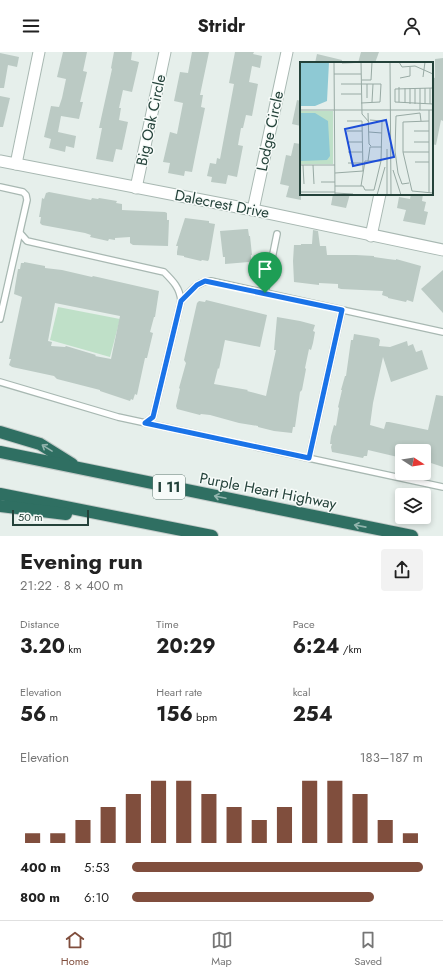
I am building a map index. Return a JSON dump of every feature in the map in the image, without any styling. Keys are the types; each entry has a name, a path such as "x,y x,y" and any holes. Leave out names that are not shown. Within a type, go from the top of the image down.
{"highway":[{"path":"0,432 40,444 80,469"},
{"name":"Purple Heart Highway","path":"0,452 412,536"},
{"path":"0,494 212,536"},
{"path":"0,506 164,527"}],"street":[{"path":"16,164 39,52"},
{"name":"Big Oak Circle","path":"136,188 165,52"},
{"name":"Lodge Circle","path":"253,210 287,52"},
{"name":"Dalecrest Drive","path":"0,161 253,210 443,250"},
{"path":"371,236 380,195"}],"lane":[{"path":"0,187 23,192 26,195 27,200 0,319"},
{"path":"20,233 27,241 164,272 173,280 181,292 181,301 153,417 145,423"},
{"path":"265,293 277,234"},
{"path":"181,301 197,285 205,281 443,332"},
{"path":"309,458 342,310"},
{"path":"0,382 118,417 443,487"}],"green space":[{"path":"58,307 120,319 110,357 50,340"}],"building":[{"path":"63,52 87,52 83,71 87,72 80,102 83,102 79,119 61,116 58,132 76,136 74,148 66,146 65,152 49,148 51,139 44,137 51,106 59,107 62,98 66,79 57,77"},
{"path":"114,52 132,52 131,60 139,62 132,92 123,90 119,108 121,108 119,120 128,122 122,150 116,149 113,162 96,159 102,128 99,128 112,69"},
{"path":"192,52 209,52 200,95 203,95 201,107 205,108 192,172 185,171 184,176 168,173 170,163 163,162 170,132 177,134 183,103 174,101 180,72 188,73"},
{"path":"235,52 254,52 253,54 262,56 260,68 252,66 249,82 258,84 252,116 246,115 243,128 241,128 238,145 243,146 237,177 228,175 226,184 211,182 212,177 207,176 210,163 216,164 217,158 220,159 234,84 229,83"},
{"path":"361,52 379,52 375,62 358,62"},
{"path":"0,53 19,57 17,67 8,65 4,88 0,88"},
{"path":"317,54 342,60 342,62 315,62"},
{"path":"443,58 443,121 441,120 436,145 433,144 433,77 435,78 435,59"},
{"path":"0,96 10,98 3,127 0,127"},
{"path":"297,100 300,101 300,126 292,124"},
{"path":"294,143 300,144 301,200 286,197 289,186 280,184 286,155 291,156"},
{"path":"49,192 91,200 92,198 99,198 117,201 116,203 122,204 122,210 165,212 167,213 167,220 169,220 168,246 133,245 130,243 130,237 115,238 115,240 109,239 108,241 90,237 91,235 85,233 42,225 40,223 41,217 39,217 42,198 44,199 46,193"},
{"path":"333,195 350,195 346,208 331,205"},
{"path":"411,195 423,195 422,201 426,202 424,211 428,212 425,225 403,221 406,210 397,208 399,197 410,199"},
{"path":"185,218 209,221 209,223 215,224 208,261 201,261 177,255 178,246 176,246"},
{"path":"248,229 252,255 251,261 225,264 220,231"},
{"path":"313,230 318,231 320,246 326,246 327,255 374,256 396,259 421,266 413,302 388,298 382,295 383,291 341,289 338,288 338,284 319,283 319,285 294,282 294,245 312,244"},
{"path":"21,263 45,266 45,268 93,276 159,291 155,317 150,332 153,333 147,358 145,358 137,395 135,394 133,400 131,399 130,401 100,390 57,379 54,376 12,367 9,365 22,297 14,294 15,287 18,269 20,269","holes":["55,303 120,316 111,359 95,356 96,355 66,346 51,346 52,342 48,341"]},
{"path":"443,270 443,313 421,289"},
{"path":"206,300 267,315 260,347 225,340 219,369 218,368 214,384 248,390 247,391 266,396 276,350 274,350 277,317 315,325 313,331 315,332 313,343 311,350 309,349 302,390 300,392 295,427 293,427 292,433 274,431 210,415 200,415 177,409 176,406 179,388 186,363 184,360 197,303 199,301 205,302"},
{"path":"354,334 378,338 380,340 379,346 390,347 407,341 408,346 413,344 416,352 422,350 428,369 391,382 383,357 370,425 384,429 386,422 389,422 428,430 436,395 443,396 443,467 431,463 431,444 395,444 395,456 368,450 367,456 364,456 363,458 332,452 332,444 330,444 331,436 334,425 336,426 341,390 346,376 351,340 353,340"}],"route":[{"path":"205,281 265,293 342,310 309,458 145,423 153,417 181,301 197,285 205,281"}]}
